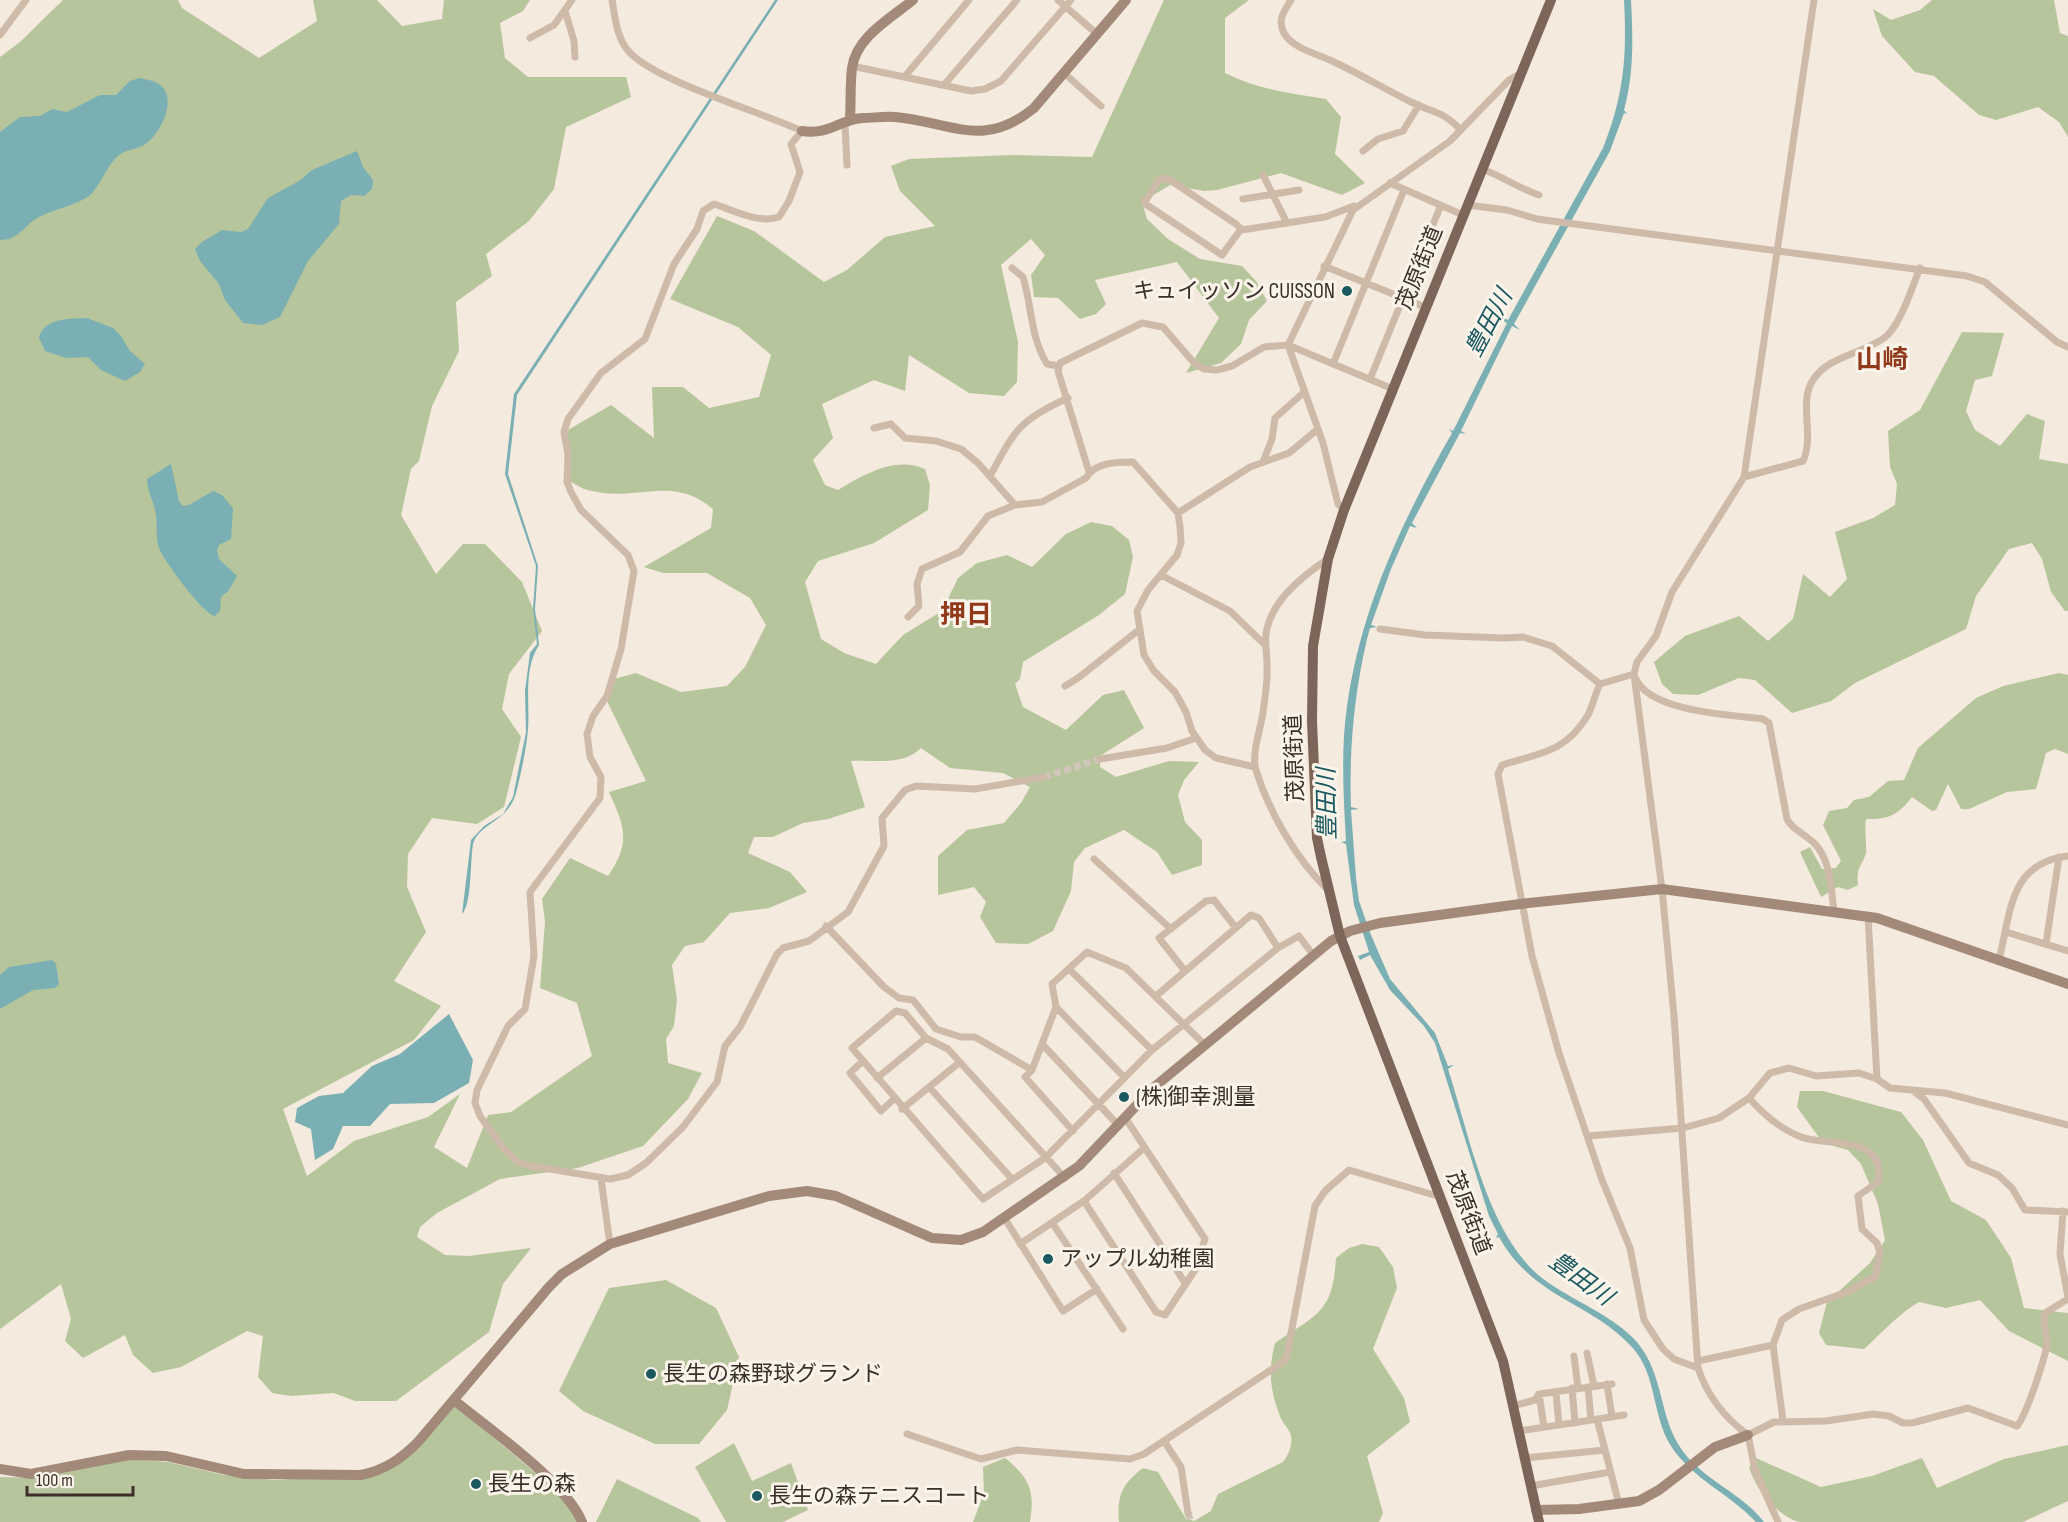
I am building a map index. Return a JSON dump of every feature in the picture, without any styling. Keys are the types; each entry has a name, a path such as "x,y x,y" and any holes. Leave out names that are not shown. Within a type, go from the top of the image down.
{"main road":[{"name":"茂原街道","path":"1539,1522 1503,1360 1330,893 1317,838 1312,722 1313,646 1328,559 1344,510 1551,0"}],"street":[{"path":"0,35 26,0"},
{"path":"530,38 554,25 572,0"},
{"path":"612,0 619,36 637,61 662,75 772,116 802,131 816,133 848,122 895,117 967,132 995,130 1019,121 1064,73 1126,0"},
{"path":"847,165 852,66 867,38 913,0"},
{"path":"906,75 969,0"},
{"path":"944,85 1017,0"},
{"path":"1058,0 1068,3 1097,34"},
{"path":"1291,0 1281,22 1283,31 1293,43 1419,105 1447,116 1460,129"},
{"path":"1778,1522 1755,1470 1748,1435 1734,1424 1714,1400 1698,1365 1683,1128 1662,889 1634,674 1637,662 1656,636 1672,592 1744,477 1814,0"},
{"path":"852,66 978,90 1000,81 1068,3"},
{"path":"565,11 574,41 575,57"},
{"path":"1064,73 1101,106"},
{"path":"1344,510 1338,504 1318,429 1287,345 1346,218 1358,205 1432,154 1509,80 1521,73"},
{"path":"1363,151 1378,139 1402,131 1419,105"},
{"path":"802,131 791,144 800,172 784,212 779,217 768,219 735,214 714,204 703,211 697,229 674,264 645,339 601,373 568,418 564,432 568,455 567,482 571,492 581,510 628,555 633,573 621,649 607,696 593,716 587,734 590,757 601,777 600,798 533,884 530,892 534,957 525,1009 508,1026 477,1090 475,1103 480,1116 490,1131 518,1162 554,1172 601,1179 628,1175 646,1163 683,1127 717,1082 725,1046 740,1027 777,954 783,948 809,941 826,926 848,912 884,846 882,818 905,790 915,786 975,789 1044,777"},
{"path":"1482,169 1497,174 1514,187 1539,195"},
{"path":"1263,175 1287,223"},
{"path":"1241,229 1222,255 1144,203 1159,180 1167,178 1241,229 1325,217 1358,205"},
{"path":"1390,183 1441,205 1465,210 1546,218 1920,268 1984,282 2057,342 2068,347"},
{"path":"1243,199 1299,190"},
{"path":"1334,364 1404,190"},
{"path":"1370,380 1441,205"},
{"path":"1324,266 1425,307"},
{"path":"1012,268 1023,277 1034,333 1044,358 1047,364 1059,366"},
{"path":"1744,477 1803,461 1807,452 1808,436 1807,389 1825,366 1885,338 1895,326 1920,268"},
{"path":"1089,472 1058,371 1059,366 1068,357 1102,344 1142,323 1163,327 1195,364 1204,369 1216,370 1232,366 1264,347 1287,345 1393,389"},
{"path":"1263,462 1272,439 1275,418 1303,393"},
{"path":"990,476 1013,434 1024,422 1037,411 1068,398"},
{"path":"874,428 891,424 905,438 936,441 961,449 990,476 1015,505"},
{"path":"1178,513 1250,467 1282,456 1318,429"},
{"path":"908,617 919,606 917,584 922,569 960,552 988,516 1015,505 1042,502 1086,478 1089,472 1112,462 1133,462 1178,513 1181,543 1177,555 1141,601 1137,610 1144,655 1154,671 1175,692 1196,738 1205,750 1216,758 1255,767"},
{"path":"1328,559 1300,581 1276,606 1266,632 1267,668 1255,767 1271,807 1287,836 1317,880 1330,893"},
{"path":"1161,575 1230,611 1265,645"},
{"path":"1065,686 1140,628"},
{"path":"1380,629 1425,635 1503,639 1523,637 1552,646 1600,684"},
{"path":"1600,684 1634,674"},
{"path":"1634,674 1640,686 1682,708 1715,715 1763,719 1769,723 1787,819 1790,825 1814,842 1823,855 1834,911"},
{"path":"1600,684 1589,714 1565,744 1525,760 1502,765 1498,774 1520,904 1532,956 1559,1053 1602,1180 1630,1248 1644,1320 1650,1333 1674,1359 1698,1365 1773,1345"},
{"path":"1100,759 1167,748 1196,738"},
{"path":"1999,960 2019,882 2040,862 2068,856"},
{"path":"2046,944 2059,857"},
{"path":"1094,859 1171,929"},
{"path":"0,1469 31,1474 129,1455 157,1456 244,1474 377,1472 404,1456 562,1274 610,1244 768,1196 798,1191 836,1196 916,1234 932,1238 961,1240 983,1232 1065,1178 1122,1123 1153,1088 1314,956 1345,934 1380,923 1520,904 1662,889 1868,916 2068,984"},
{"path":"1185,971 1159,938 1206,902 1214,900 1236,928"},
{"path":"1156,996 1251,915 1259,918 1278,948"},
{"path":"1868,916 1877,1078"},
{"path":"826,926 884,987 899,998 913,1000 936,1029 961,1037 975,1037 1032,1070"},
{"path":"2006,932 2068,951"},
{"path":"1065,1178 1045,1158 948,1049 927,1038 905,1012 896,1011 852,1048 902,1109 983,1198 1045,1158 1152,1050 1278,948 1299,936 1314,956"},
{"path":"1073,1131 1025,1077 1032,1070 1056,1007 1052,984 1087,952 1119,963 1205,1045"},
{"path":"1069,969 1152,1050"},
{"path":"1056,1007 1124,1077"},
{"path":"877,1078 927,1038"},
{"path":"1041,1044 1122,1123 1144,1148 1205,1239 1196,1270 1165,1315 1156,1312 1084,1201"},
{"path":"863,1061 850,1073 880,1111 894,1099"},
{"path":"902,1109 960,1062"},
{"path":"1588,1136 1683,1128 1719,1118 1749,1098 1770,1073 1790,1068 1816,1076 1859,1073 1877,1078 1890,1088 1945,1093 2068,1125"},
{"path":"929,1087 1012,1179"},
{"path":"1536,1510 1619,1504 1645,1498 1678,1475 1701,1455 1774,1422 1826,1421 1873,1414 1889,1416 1903,1423 1912,1423 1968,1408 2017,1426 2043,1360 2047,1341 2042,1324 2045,1313 2068,1298 2060,1254 2066,1211 2025,1210 2012,1188 1998,1175 1969,1163 1924,1099 1908,1088"},
{"path":"1749,1098 1779,1126 1802,1137 1853,1144 1863,1148 1873,1155 1880,1171 1878,1182 1858,1196 1857,1203 1862,1229 1877,1243 1880,1253 1875,1277 1847,1292 1790,1313 1782,1320 1773,1345 1783,1421"},
{"path":"1020,1244 1053,1224 1084,1201 1144,1148"},
{"path":"908,1434 981,1459 1017,1450 1130,1459 1144,1454 1286,1360 1315,1206 1325,1191 1349,1170 1441,1197"},
{"path":"1114,1173 1185,1283"},
{"path":"601,1179 610,1244"},
{"path":"1005,1219 1064,1311 1097,1289"},
{"path":"1053,1224 1123,1329"},
{"path":"1587,1353 1594,1420 1605,1450 1619,1504"},
{"path":"1574,1356 1575,1423"},
{"path":"1539,1394 1609,1384 1612,1417"},
{"path":"1556,1393 1559,1425"},
{"path":"1513,1406 1535,1400 1539,1394"},
{"path":"1539,1394 1544,1427"},
{"path":"454,1400 549,1480 578,1512 582,1522"},
{"path":"1519,1431 1624,1415"},
{"path":"1164,1441 1181,1467 1188,1513"},
{"path":"1525,1458 1605,1450"},
{"path":"1531,1486 1610,1472"}],"green space":[{"path":"63,0 178,0 182,8 259,58 317,21 313,0 377,0 402,26 442,19 444,0 530,0 523,11 500,23 505,58 528,77 626,77 631,97 566,127 554,189 529,221 486,254 492,276 456,302 459,351 432,406 419,461 411,469 401,515 436,574 463,544 485,544 522,582 542,631 509,674 502,709 521,737 504,807 477,824 432,818 408,854 407,887 426,932 394,981 441,1006 414,1040 283,1109 307,1176 354,1141 428,1117 460,1094 434,1147 467,1168 488,1115 511,1112 592,1056 577,1003 540,988 545,922 542,899 570,858 608,876 623,844 622,825 609,792 646,781 607,701 614,679 636,673 681,692 727,686 745,667 766,625 750,598 707,573 663,573 644,567 711,528 713,509 683,493 655,491 609,493 592,491 567,480 565,457 568,430 611,405 654,438 652,387 683,387 709,408 759,397 771,355 738,327 670,299 717,216 754,231 824,282 847,270 885,237 935,226 900,191 891,166 909,159 1011,155 1092,157 1164,0 1249,0 1225,18 1225,73 1262,87 1326,99 1341,117 1335,154 1365,183 1342,195 1281,173 1217,190 1204,191 1170,185 1142,202 1147,219 1168,239 1200,259 1242,266 1256,281 1267,301 1249,320 1241,344 1221,363 1186,373 1219,318 1177,262 1095,280 1106,304 1096,314 1080,319 1058,298 1034,297 1031,275 1045,255 1031,239 1001,265 1018,342 1017,382 1004,396 969,393 909,355 905,391 874,380 822,404 833,438 813,460 825,485 838,490 869,473 903,465 925,469 930,485 928,510 874,543 818,561 805,582 821,639 844,653 876,664 903,635 942,611 958,578 977,563 1007,555 1032,567 1066,534 1091,522 1112,526 1129,540 1133,557 1125,594 1099,615 1023,662 1020,679 1015,684 1023,707 1066,730 1103,695 1124,690 1144,728 1100,756 1100,767 1116,777 1169,761 1199,762 1184,780 1178,795 1185,822 1202,840 1202,865 1172,875 1157,852 1124,830 1085,848 1074,862 1071,891 1053,931 1028,944 996,943 980,917 986,902 974,887 938,895 938,856 967,830 1004,823 1021,803 1030,787 1003,773 950,768 921,748 897,760 851,761 865,807 828,819 803,823 773,837 754,837 748,853 790,872 807,892 769,908 730,913 704,942 685,946 672,965 677,1000 674,1026 666,1039 668,1063 702,1073 688,1099 643,1146 578,1168 500,1179 437,1213 420,1227 417,1237 445,1255 469,1256 531,1248 503,1284 489,1332 396,1401 355,1401 334,1393 291,1396 272,1393 258,1377 263,1336 247,1331 181,1367 153,1373 133,1355 125,1335 83,1358 65,1341 71,1319 61,1284 0,1329 0,57 20,42"},
{"path":"1932,0 2054,0 2060,33 2068,36 2068,137 2059,122 2038,107 1996,120 1979,115 1934,76 1915,72 1882,36 1873,9 1891,20 1920,10"},
{"path":"1962,332 2004,333 1992,376 1975,380 1966,411 1975,430 2000,446 2027,414 2045,421 2039,459 2068,464 2068,611 2065,611 2051,592 2042,559 2032,543 2009,549 1976,596 1966,629 1855,683 1831,701 1792,713 1755,680 1739,678 1698,695 1673,694 1662,684 1654,662 1685,636 1739,616 1768,641 1793,619 1803,574 1830,597 1847,579 1835,532 1873,518 1895,505 1897,484 1890,467 1888,431 1920,410"},
{"path":"2059,673 2068,675 2068,754 2055,749 2046,753 2036,789 2007,792 1969,809 1961,809 1948,784 1936,810 1932,811 1912,797 1892,815 1880,819 1866,819 1866,853 1858,871 1858,885 1848,890 1838,887 1821,897 1800,852 1810,847 1822,869 1836,868 1841,861 1823,825 1829,811 1847,808 1854,800 1869,797 1888,781 1904,780 1918,748 1976,698 2003,686"},
{"path":"1800,1091 1823,1091 1901,1112 1923,1140 1951,1201 1986,1220 2011,1258 2024,1308 2068,1313 2068,1361 2009,1331 1980,1300 1946,1308 1919,1302 1897,1318 1864,1349 1826,1345 1819,1333 1827,1302 1870,1263 1885,1240 1878,1204 1861,1164 1848,1150 1823,1143 1797,1107"},
{"path":"1362,1244 1379,1247 1393,1267 1397,1288 1373,1349 1404,1398 1410,1422 1367,1456 1383,1513 1379,1522 1119,1522 1122,1491 1130,1479 1143,1468 1158,1472 1186,1519 1194,1521 1211,1511 1218,1494 1283,1462 1290,1450 1291,1439 1280,1416 1272,1389 1271,1362 1275,1343 1320,1310 1331,1290 1336,1258 1349,1248"},
{"name":"長生の森野球グランド","path":"666,1280 716,1308 739,1357 727,1410 699,1444 655,1444 583,1411 559,1391 609,1288"},
{"path":"455,1405 558,1492 578,1522 0,1522 0,1477 39,1478 130,1459 168,1462 224,1475 274,1480 373,1475"},
{"name":"長生の森テニスコート","path":"734,1443 752,1481 791,1463 808,1510 783,1522 726,1522 695,1467"},
{"path":"2068,1445 2068,1501 2023,1522 1799,1522 1774,1507 1756,1484 1749,1467 1756,1458 1821,1487 1872,1476 1922,1458 1937,1488 2004,1459"},
{"path":"1005,1458 1020,1472 1029,1486 1032,1502 1030,1522 973,1522 984,1493 983,1467"},
{"path":"617,1479 698,1518 701,1522 596,1522"}],"water":[{"path":"775,0 778,0 517,395 508,474 538,566 535,609 539,645 534,654 529,675 528,730 521,770 516,793 503,814 513,797 526,732 525,691 530,653 537,644 533,608 536,566 505,474 514,394"},
{"path":"1624,0 1631,0 1632,28 1631,69 1624,110 1627,114 1624,113 1610,151 1514,324 1520,330 1512,326 1461,431 1466,434 1460,433 1412,523 1417,528 1410,526 1391,569 1371,625 1377,627 1370,628 1362,660 1352,744 1351,807 1359,809 1351,810 1356,878 1359,901 1390,979 1435,1033 1448,1066 1454,1065 1448,1069 1473,1153 1494,1211 1507,1237 1523,1260 1542,1278 1616,1323 1637,1342 1652,1368 1669,1424 1682,1450 1701,1470 1745,1503 1764,1522 1756,1522 1689,1468 1680,1458 1671,1446 1660,1421 1646,1369 1631,1346 1598,1319 1528,1274 1513,1258 1499,1237 1496,1238 1498,1234 1489,1216 1435,1043 1424,1026 1390,990 1370,955 1360,960 1358,956 1369,952 1354,905 1346,844 1341,842 1346,841 1344,736 1349,695 1367,617 1413,505 1452,433 1449,429 1453,431 1507,323 1500,319 1501,317 1508,320 1603,148 1620,93 1625,39"},
{"path":"139,78 159,84 167,96 168,103 164,120 150,141 119,155 89,196 41,216 15,236 0,240 0,132 20,117 40,116 52,109 67,112 100,95 116,95 130,81"},
{"path":"357,151 363,167 373,180 372,189 364,196 351,195 341,201 339,224 308,261 280,317 262,325 243,323 225,300 219,284 200,261 195,249 222,230 241,232 248,229 268,198 299,181 312,170"},
{"path":"87,318 113,328 121,336 130,351 145,364 140,372 125,381 101,370 88,357 66,358 45,351 39,338 46,326 58,320"},
{"path":"171,464 179,501 183,506 213,491 222,495 233,508 231,539 219,545 217,550 219,559 237,576 229,590 221,597 220,611 215,616 202,607 176,575 159,548 156,515 147,479"},
{"path":"503,814 476,837 473,844 468,901 462,914 471,840 484,826"},
{"path":"52,960 56,964 59,984 55,988 33,990 0,1009 0,975 9,967"},
{"path":"449,1014 473,1060 469,1083 434,1103 390,1104 370,1126 343,1126 333,1149 315,1160 311,1129 295,1122 297,1108 319,1096 343,1093 372,1066 400,1054"}],"tunnel":[{"path":"1044,777 1100,759"},
{"path":"1188,1513 1191,1522"}],"place":[{"name":"キュイッソン CUISSON","path":"1347,291"},
{"name":"(株)御幸測量","path":"1124,1097"},
{"name":"アップル幼稚園","path":"1048,1259"},
{"name":"長生の森野球グランド","path":"651,1374"},
{"name":"長生の森","path":"476,1484"},
{"name":"長生の森テニスコート","path":"757,1496"}],"district":[{"name":"山崎","path":"1882,360"},
{"name":"押日","path":"966,615"}],"water label":[{"name":"豊田川","path":"1489,323"},
{"name":"豊田川","path":"1327,804"},
{"name":"豊田川","path":"1581,1279"}]}
